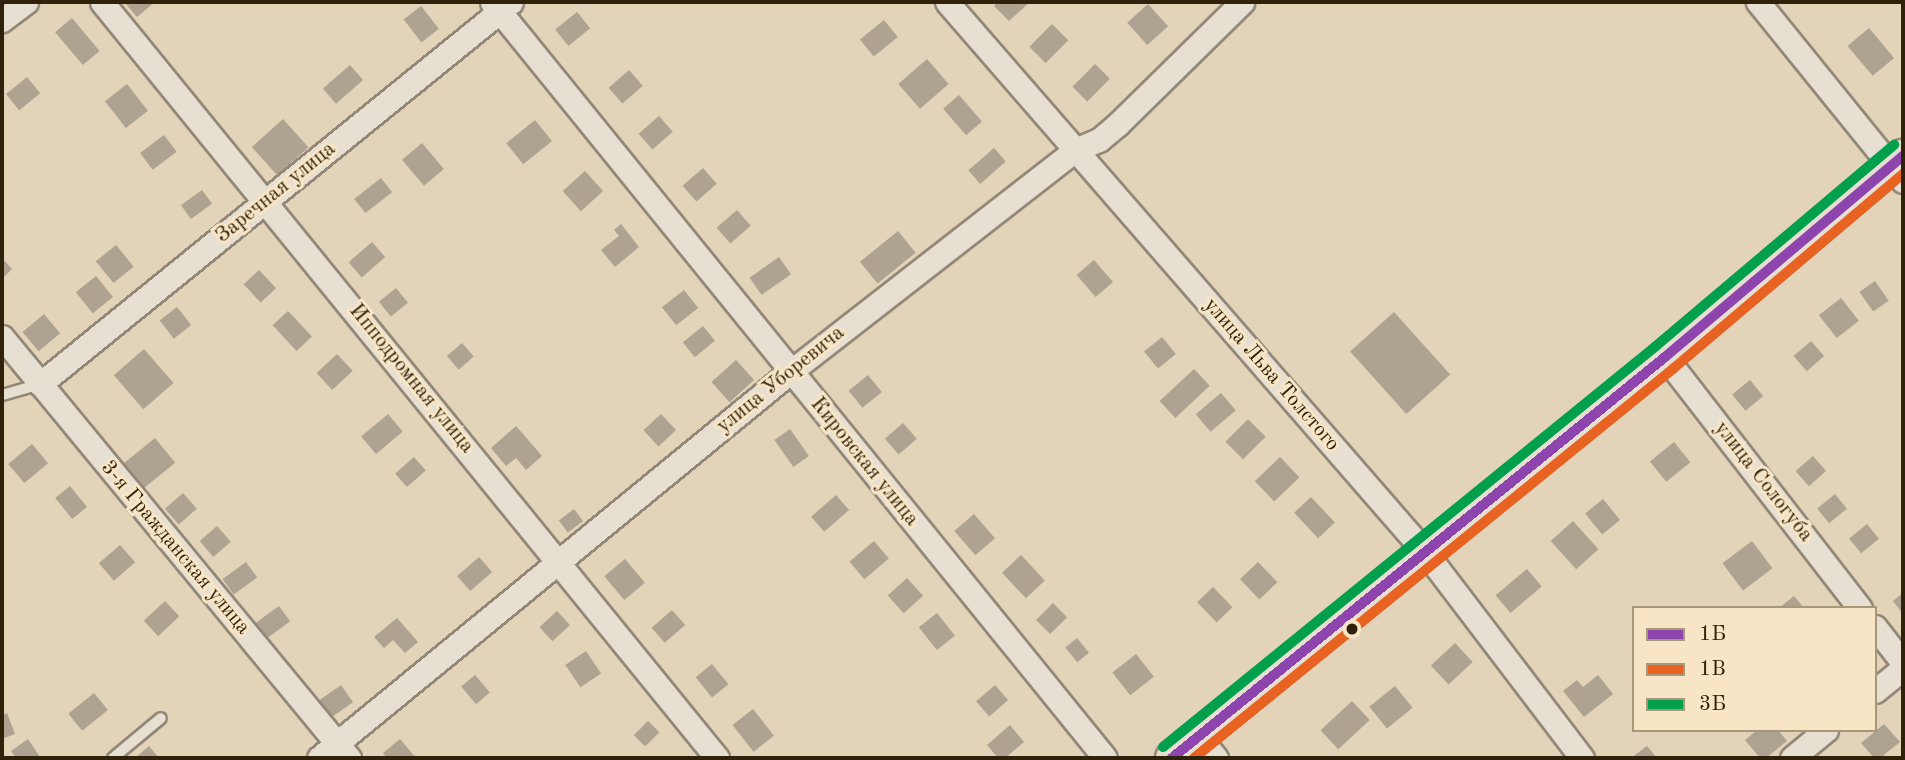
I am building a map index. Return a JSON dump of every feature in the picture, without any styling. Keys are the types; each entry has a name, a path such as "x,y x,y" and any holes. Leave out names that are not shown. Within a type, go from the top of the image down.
{"main road":[{"path":"1172,758 1208,748 1426,552 1899,168"}],"street":[{"path":"2,20 26,2"},
{"name":"Ипподромная улица","path":"102,2 267,201 717,758"},
{"name":"улица Льва Толстого","path":"947,2 1426,552 1582,758"},
{"name":"улица Уборевича","path":"319,758 343,751 558,560 790,372 1075,150 1099,139 1118,124 1242,2"},
{"path":"1758,2 1899,168"},
{"name":"Заречная улица","path":"40,384 267,201 501,5"},
{"name":"Кировская улица","path":"501,5 790,372 1105,758"},
{"name":"3-я Гражданская улица","path":"2,337 343,751"},
{"name":"улица Сологуба","path":"1665,357 1858,606"},
{"path":"1877,630 1903,663"},
{"path":"1877,689 1903,668"},
{"path":"1792,758 1824,732"}],"lane":[{"path":"2,395 40,384"},
{"path":"113,758 161,718"}],"building":[{"path":"124,2 155,2 137,17"},
{"path":"998,2 1030,2 1009,21 994,6"},
{"path":"1148,4 1168,26 1147,45 1127,23"},
{"path":"421,6 439,29 422,42 404,20"},
{"path":"577,12 590,28 568,46 555,30"},
{"path":"72,18 100,51 83,65 55,32"},
{"path":"884,20 898,37 874,57 860,40"},
{"path":"1052,24 1068,40 1046,63 1029,47"},
{"path":"1869,28 1894,58 1873,76 1848,46"},
{"path":"927,59 949,84 920,109 898,84"},
{"path":"1095,64 1110,79 1087,101 1072,87"},
{"path":"350,65 363,80 336,104 323,89"},
{"path":"629,70 643,86 622,104 609,88"},
{"path":"27,77 40,93 19,110 6,94"},
{"path":"127,84 148,111 126,128 105,101"},
{"path":"959,95 982,121 966,135 943,109"},
{"path":"659,116 673,132 652,150 639,134"},
{"path":"283,119 308,147 277,175 252,147"},
{"path":"535,120 552,141 523,164 506,143"},
{"path":"164,135 177,152 153,170 140,153"},
{"path":"422,143 444,169 424,186 402,160"},
{"path":"994,148 1006,162 980,184 968,170"},
{"path":"703,168 717,184 696,202 683,186"},
{"path":"585,171 603,191 581,211 563,191"},
{"path":"381,178 392,192 365,213 354,199"},
{"path":"202,190 212,204 191,219 181,205"},
{"path":"737,210 751,226 730,244 717,228"},
{"path":"621,224 639,247 615,267 601,250 619,236 614,230"},
{"path":"898,231 916,253 878,284 860,262"},
{"path":"372,242 385,257 362,277 349,262"},
{"path":"116,245 134,267 113,283 96,261"},
{"path":"779,257 791,274 762,295 750,278"},
{"path":"2,258 12,269 2,279"},
{"path":"1094,260 1113,282 1096,297 1077,275"},
{"path":"259,270 276,288 261,303 244,284"},
{"path":"96,276 113,297 93,313 76,292"},
{"path":"1875,281 1889,301 1873,312 1859,292"},
{"path":"396,288 408,303 391,317 379,302"},
{"path":"684,290 698,308 676,325 662,307"},
{"path":"1841,298 1859,321 1837,338 1819,315"},
{"path":"177,307 191,325 174,339 160,321"},
{"path":"288,311 312,337 297,351 273,325"},
{"path":"1394,312 1450,374 1406,414 1350,351"},
{"path":"44,314 60,333 39,351 23,332"},
{"path":"703,326 715,341 695,357 683,342"},
{"path":"1162,337 1176,354 1158,369 1144,351"},
{"path":"1811,341 1824,356 1807,371 1794,356"},
{"path":"462,343 474,357 459,370 447,356"},
{"path":"144,349 174,383 143,409 114,375"},
{"path":"337,354 353,371 332,390 317,373"},
{"path":"736,360 754,380 730,402 711,382"},
{"path":"1194,369 1210,386 1175,418 1160,401"},
{"path":"868,375 882,392 862,408 849,391"},
{"path":"1750,380 1763,396 1745,411 1732,394"},
{"path":"1221,393 1236,411 1211,432 1196,414"},
{"path":"388,414 403,432 376,454 361,436"},
{"path":"661,414 676,430 658,446 643,430"},
{"path":"1248,419 1266,437 1243,459 1225,442"},
{"path":"903,423 917,439 899,455 885,439"},
{"path":"516,426 542,456 526,470 516,458 506,466 491,448"},
{"path":"790,429 809,456 793,467 774,440"},
{"path":"155,438 175,463 142,489 122,464"},
{"path":"1674,442 1690,462 1666,482 1650,462"},
{"path":"32,444 48,463 24,483 8,464"},
{"path":"1813,456 1826,471 1809,486 1796,471"},
{"path":"414,457 426,471 407,487 395,473"},
{"path":"1280,457 1299,477 1274,501 1255,481"},
{"path":"70,486 87,507 72,519 55,498"},
{"path":"183,493 197,509 179,525 165,509"},
{"path":"1835,494 1847,509 1829,523 1817,508"},
{"path":"836,495 849,510 824,532 811,517"},
{"path":"1311,497 1335,523 1318,538 1294,513"},
{"path":"1603,499 1620,520 1602,534 1585,513"},
{"path":"574,509 583,521 568,532 559,520"},
{"path":"974,514 995,538 975,555 954,531"},
{"path":"1573,521 1598,549 1576,569 1551,541"},
{"path":"1867,524 1879,539 1861,553 1849,538"},
{"path":"217,526 231,542 213,557 200,541"},
{"path":"874,541 889,559 864,579 849,562"},
{"path":"1752,541 1772,568 1743,590 1722,563"},
{"path":"120,545 135,562 114,581 99,563"},
{"path":"1021,555 1045,581 1026,598 1002,573"},
{"path":"479,557 492,572 470,591 457,576"},
{"path":"625,559 645,583 624,600 604,576"},
{"path":"246,562 257,577 234,594 223,579"},
{"path":"1258,562 1277,582 1259,600 1240,579"},
{"path":"1527,569 1542,587 1510,613 1496,595"},
{"path":"907,578 923,596 904,613 888,595"},
{"path":"1213,587 1232,607 1217,622 1197,602"},
{"path":"1903,593 1903,614 1893,601"},
{"path":"1794,596 1802,606 1782,606"},
{"path":"165,601 179,616 158,636 144,621"},
{"path":"1053,603 1067,617 1050,634 1036,620"},
{"path":"279,606 290,621 267,638 256,623"},
{"path":"672,610 685,625 665,643 652,628"},
{"path":"557,611 570,625 552,641 539,627"},
{"path":"937,613 955,636 937,650 919,627"},
{"path":"397,618 418,642 405,653 393,640 384,648 374,637"},
{"path":"1077,638 1089,653 1077,662 1065,647"},
{"path":"1455,643 1473,662 1449,685 1431,666"},
{"path":"586,651 601,673 580,687 565,665"},
{"path":"1136,654 1154,677 1130,695 1112,672"},
{"path":"712,664 728,684 712,697 696,677"},
{"path":"475,675 490,693 476,704 461,687"},
{"path":"1598,675 1613,694 1584,717 1563,691 1577,680 1583,687"},
{"path":"341,685 353,702 329,719 317,702"},
{"path":"995,685 1008,700 989,716 976,701"},
{"path":"1395,686 1413,708 1387,729 1369,707"},
{"path":"94,693 108,710 82,731 68,714"},
{"path":"1352,701 1370,720 1338,749 1321,730"},
{"path":"753,709 774,736 753,752 733,725"},
{"path":"7,713 15,734 2,739 2,715"},
{"path":"648,721 659,732 645,746 634,735"},
{"path":"1884,724 1900,742 1880,758 1874,758 1861,743"},
{"path":"1010,725 1024,742 1005,758 998,758 987,745"},
{"path":"1755,732 1780,732 1787,741 1766,758 1760,758 1745,740"},
{"path":"28,739 40,757 16,758 11,751"},
{"path":"400,739 416,758 387,758 383,753"},
{"path":"149,746 159,758 135,758"},
{"path":"1647,746 1657,758 1631,758"}],"transit line":[{"name":"3Б","path":"1163,747 1656,346 1894,145"},
{"name":"1Б","path":"1172,758 1665,357 1903,156"},
{"name":"1В","path":"1194,758 1674,368 1903,174"}]}
